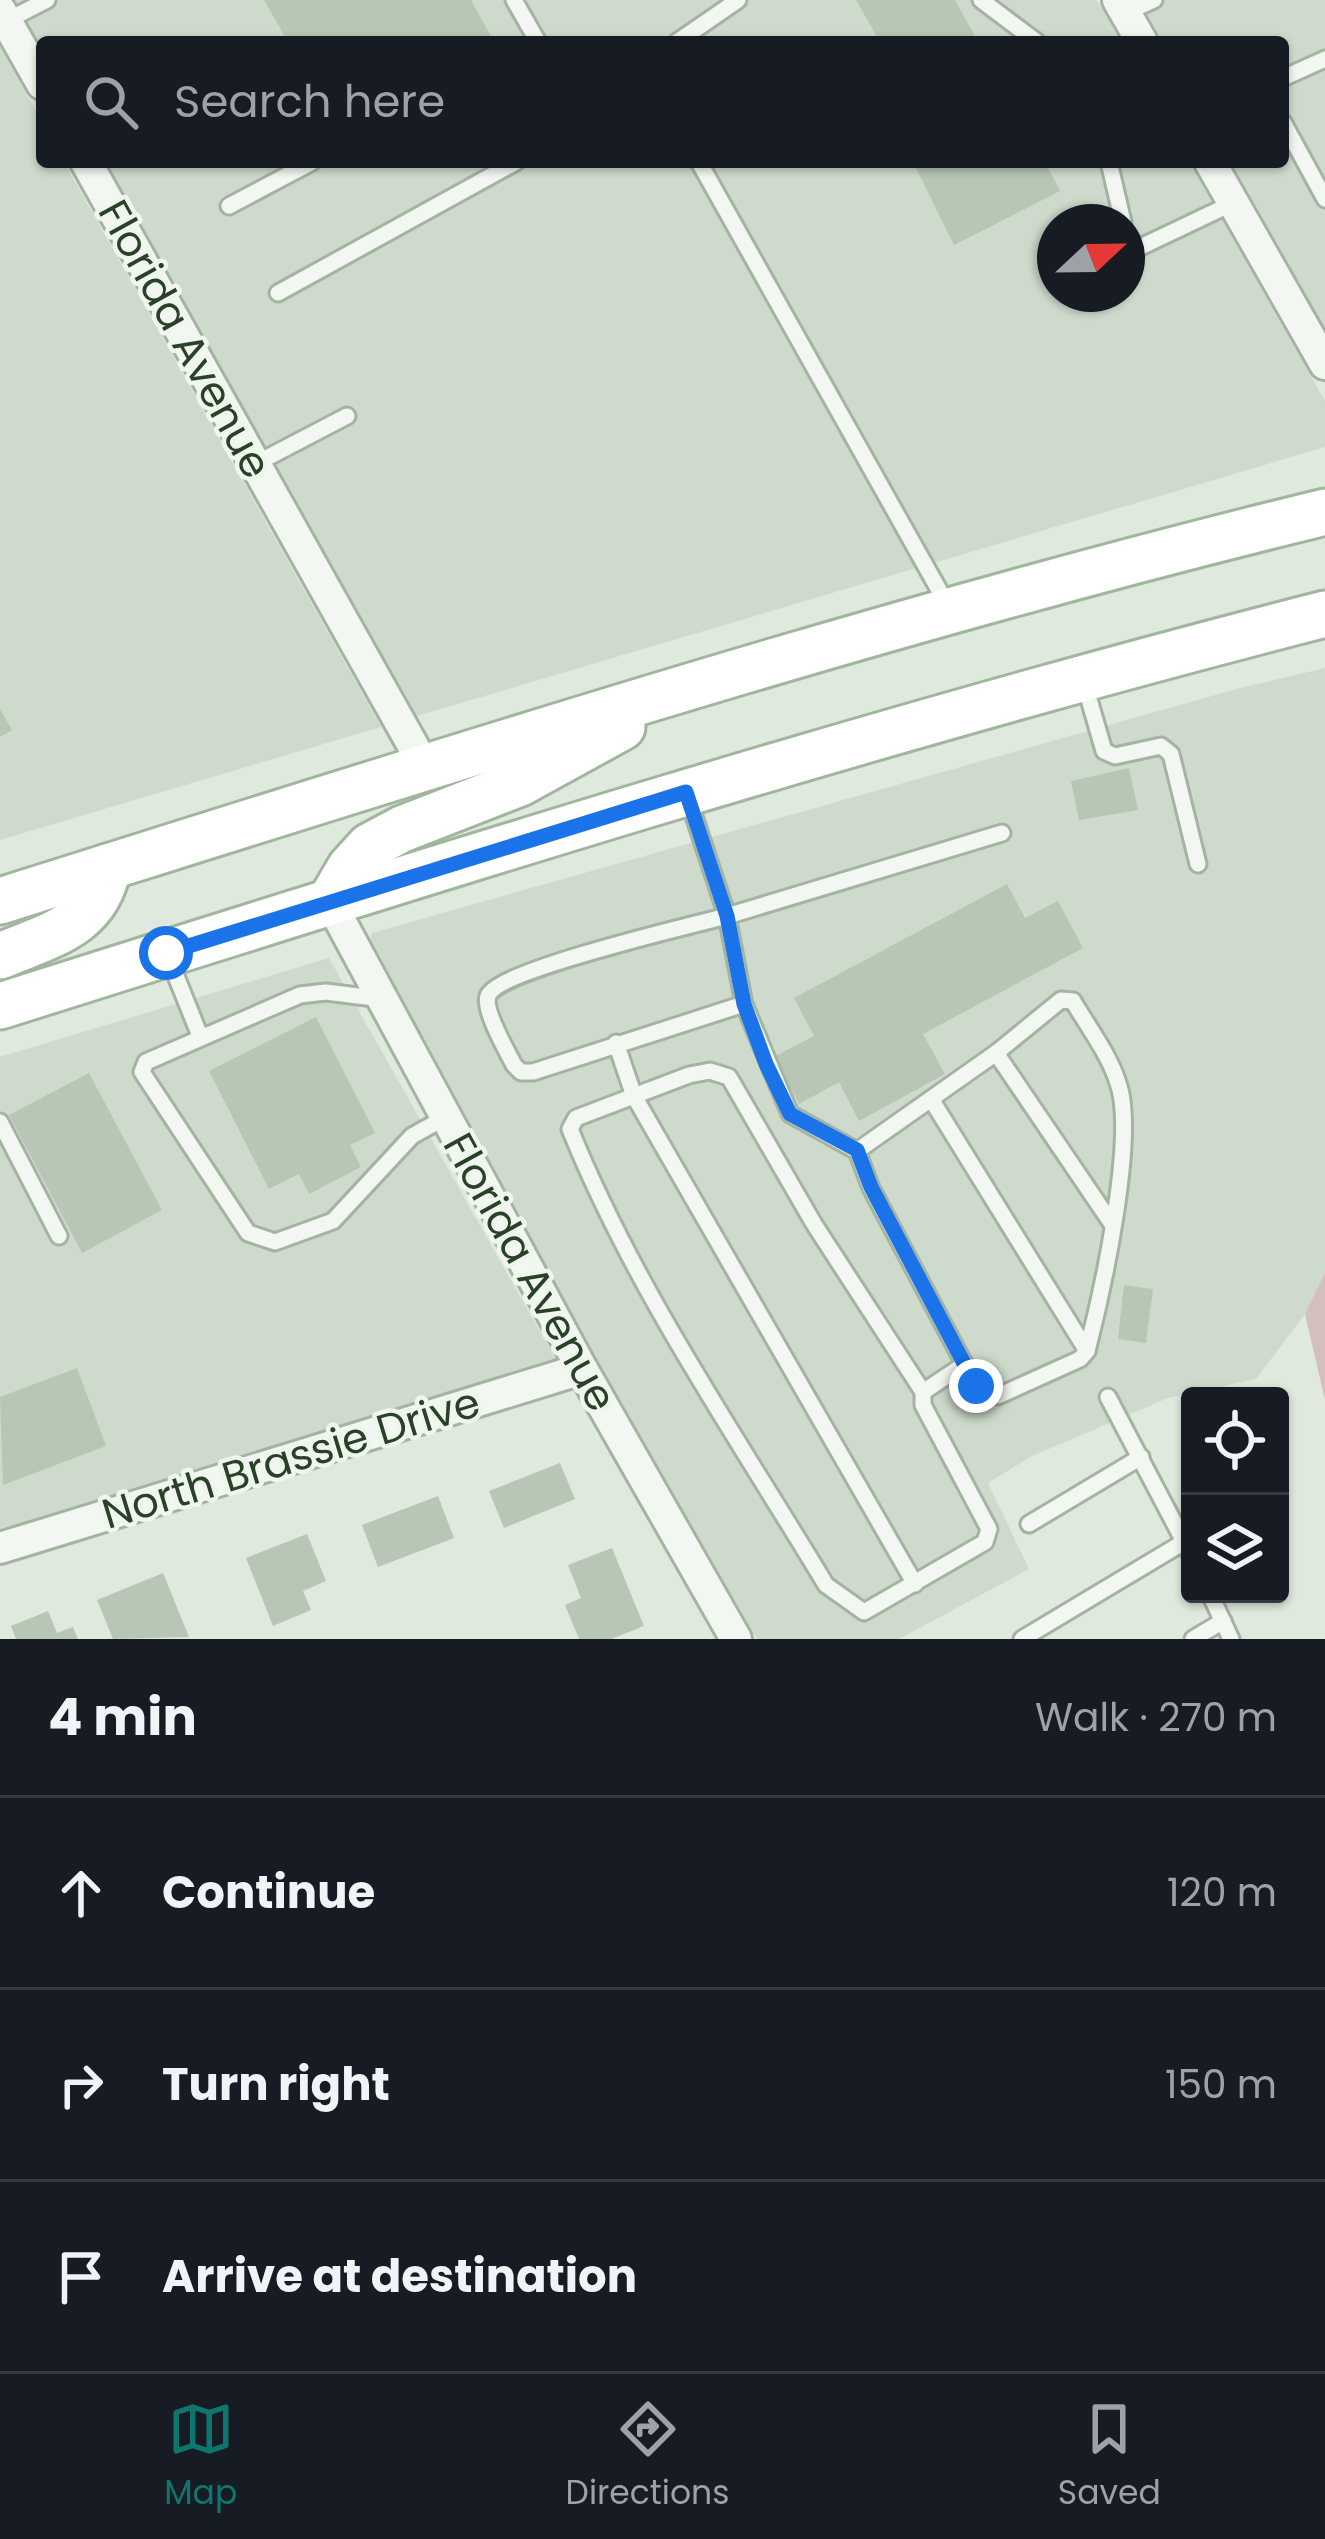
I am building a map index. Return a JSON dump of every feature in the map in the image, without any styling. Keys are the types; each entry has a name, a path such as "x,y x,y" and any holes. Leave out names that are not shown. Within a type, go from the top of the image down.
{"main road":[{"path":"0,901 950,609 1325,512"},
{"path":"0,1006 686,792 1325,614"},
{"path":"330,902 370,846 520,783 698,685"},
{"path":"0,956 68,927 92,910 103,893 108,867"}],"street":[{"path":"1132,4 1140,36"},
{"path":"3,15 36,73"},
{"name":"Florida Avenue","path":"89,168 425,767"},
{"path":"1213,168 1325,364"},
{"name":"Florida Avenue","path":"330,902 582,1369 736,1639"},
{"name":"North Brassie Drive","path":"0,1547 582,1369"}],"lane":[{"path":"3,15 47,0"},
{"path":"514,0 535,36"},
{"path":"685,36 738,0"},
{"path":"981,0 1029,36"},
{"path":"1289,75 1325,59"},
{"path":"1289,133 1325,199"},
{"path":"230,206 301,168"},
{"path":"278,292 505,168"},
{"path":"702,168 950,609"},
{"path":"1110,168 1119,204"},
{"path":"1145,245 1233,203"},
{"path":"255,464 347,416"},
{"path":"1083,679 1104,751 1115,756 1160,746 1171,754 1198,864"},
{"path":"686,792 727,916 744,1004 790,1114 857,1150 871,1187 976,1386 998,1396 1080,1359 1087,1351 1119,1184 1124,1104 1118,1080 1073,1001 1060,1000 996,1053 857,1150"},
{"path":"744,1004 532,1072 521,1072 514,1065 487,1007 488,995 501,981 525,971 1002,833"},
{"path":"166,953 200,1036"},
{"path":"382,998 326,992 299,995 146,1062 142,1072 248,1234 275,1242 333,1221 412,1136 446,1117"},
{"path":"616,1042 634,1096 915,1584"},
{"path":"996,1053 1112,1224"},
{"path":"710,1071 729,1077 814,1224 923,1392 923,1405 988,1529 985,1541 974,1551 864,1612 826,1585 642,1280 570,1130 576,1118 634,1096 710,1071"},
{"path":"931,1099 1087,1351"},
{"path":"0,1122 59,1236"},
{"path":"923,1392 965,1364"},
{"path":"1108,1397 1181,1536"},
{"path":"1029,1524 1141,1457"},
{"path":"1022,1639 1181,1551"},
{"path":"1214,1603 1232,1639"},
{"path":"1193,1639 1223,1621"}],"shaded area":[{"path":"15,0 1097,0 1118,36 36,36"},
{"path":"1139,0 1325,0 1325,328 1234,168 1289,168 1289,36 1160,36"},
{"path":"0,47 36,111 36,168 67,168 381,727 0,840"},
{"path":"109,168 1192,168 1325,401 1325,447 417,716"},
{"path":"1325,668 1325,1272 1305,1314 1256,1379 1219,1387 1181,1387 1181,1395 1030,1457 988,1483 1029,1569 899,1639 757,1639 598,1362 370,938 372,933"},
{"path":"329,958 556,1360 0,1531 0,1057"},
{"path":"1325,1272 1325,1400 1305,1314"}],"building":[{"path":"264,0 471,0 491,36 285,36"},
{"path":"856,0 955,0 975,36 877,36"},
{"path":"916,168 1048,168 1060,191 954,245"},
{"path":"0,709 12,730 0,737"},
{"path":"1129,768 1138,810 1079,820 1071,781"},
{"path":"1007,884 1025,918 1058,901 1083,948 923,1034 945,1074 859,1121 839,1082 799,1104 774,1057 814,1036 794,998"},
{"path":"316,1017 375,1133 350,1145 361,1167 309,1194 299,1174 269,1189 209,1071"},
{"path":"89,1073 162,1210 82,1253 9,1115"},
{"path":"1124,1285 1153,1289 1146,1343 1118,1339"},
{"path":"77,1368 106,1446 3,1485 0,1397"},
{"path":"560,1463 575,1499 504,1528 489,1491"},
{"path":"438,1496 454,1538 378,1567 362,1525"},
{"path":"307,1534 326,1581 303,1591 311,1610 273,1626 246,1558"},
{"path":"612,1548 644,1626 611,1639 579,1639 565,1605 581,1598 568,1565"},
{"path":"163,1573 189,1637 113,1639 97,1600"},
{"path":"48,1611 57,1633 73,1627 78,1639 16,1639 11,1626"}],"route":[{"path":"166,953 686,792 727,916 744,1004 790,1114 857,1150 871,1187 976,1386"}]}
